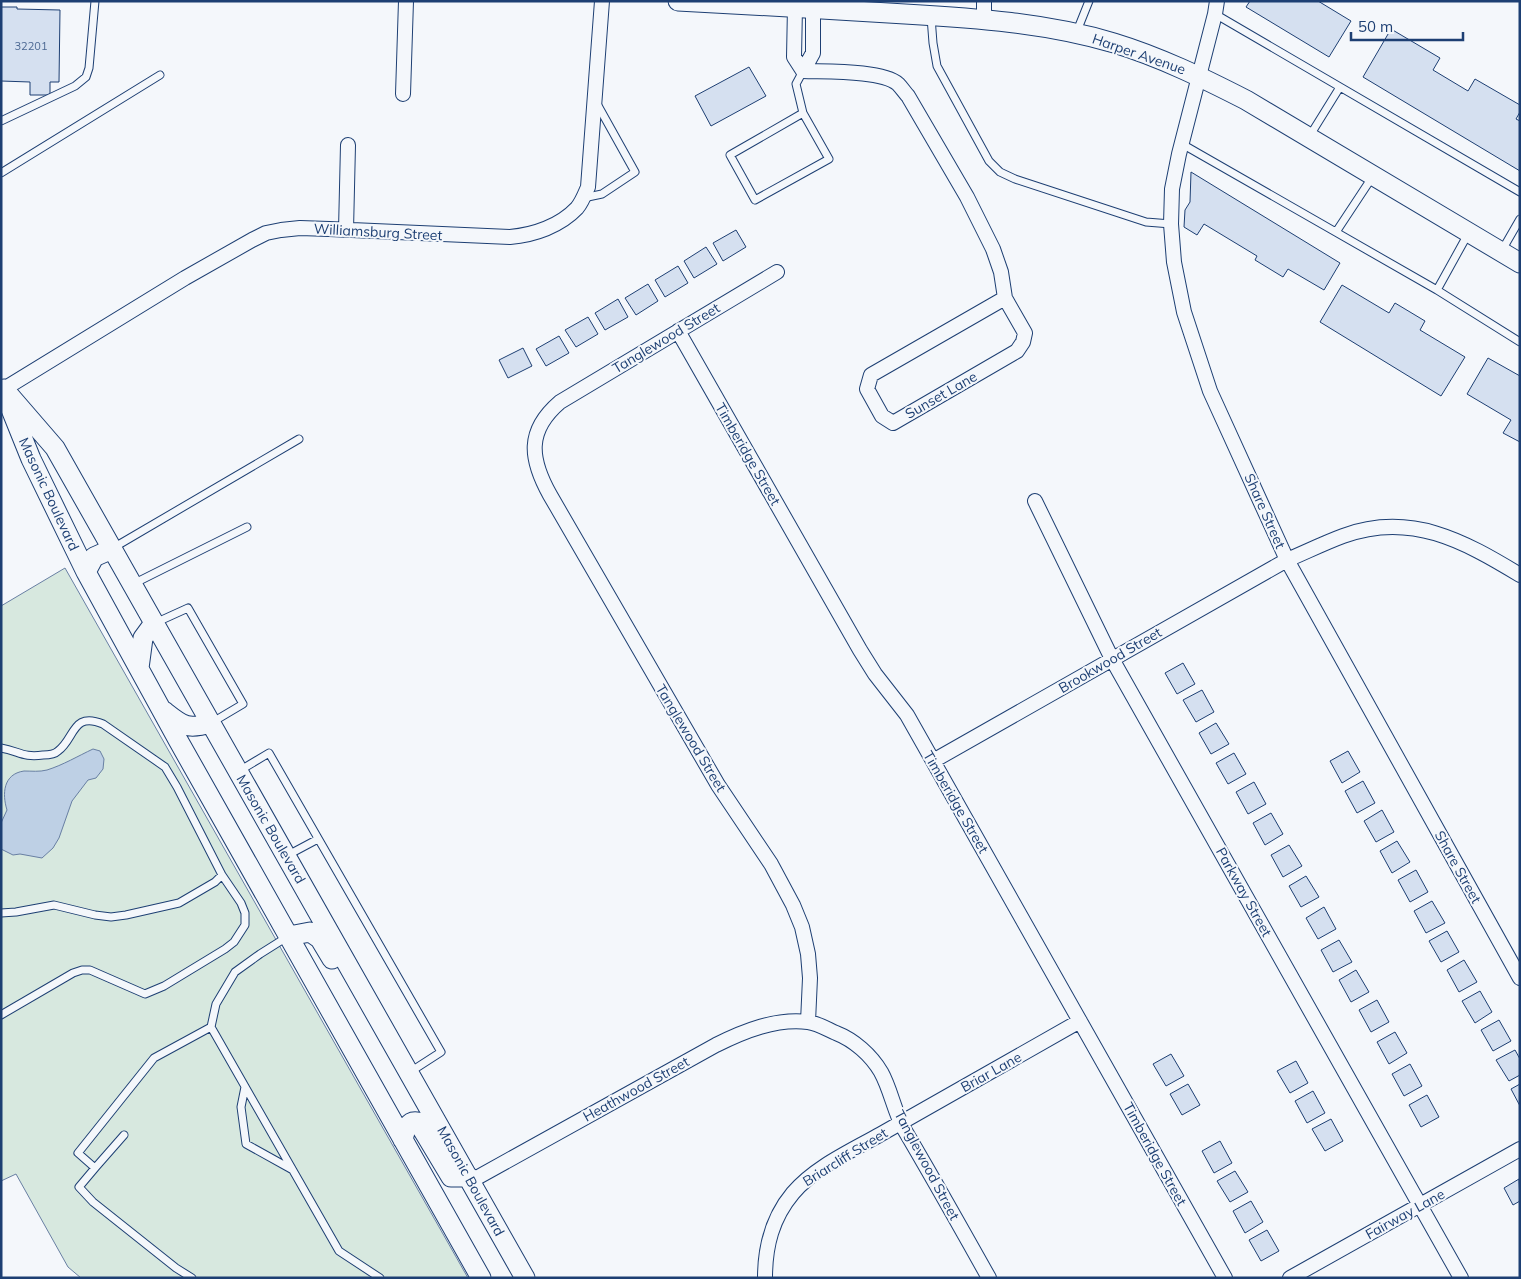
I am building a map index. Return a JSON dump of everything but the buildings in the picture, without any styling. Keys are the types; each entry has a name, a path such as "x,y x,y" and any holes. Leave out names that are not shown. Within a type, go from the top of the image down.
{"main road":[{"name":"Harper Avenue","path":"678,1 729,2 931,16 984,10 1121,46 1153,56 1200,76 1246,100 1520,263"},
{"name":"Masonic Boulevard","path":"2,387 55,448 525,1278"},
{"name":"Masonic Boulevard","path":"2,387 31,459 86,572 481,1278"},
{"path":"86,572 94,557 112,549"},
{"path":"138,668 143,638 154,623"},
{"path":"161,709 181,725 196,727 211,723"},
{"path":"289,936 310,932 320,940 357,1002 395,1047"},
{"path":"403,1140 409,1124 414,1121 418,1122 451,1177 470,1179"}],"street":[{"path":"402,94 406,1"},
{"name":"Williamsburg Street","path":"2,387 185,278 266,233 300,228 510,237 523,236 552,226 566,217 577,208 588,187 602,1"},
{"path":"803,71 813,53 804,7"},
{"name":"Share Street","path":"1216,7 1172,189 1171,224 1174,262 1184,312 1210,390 1287,560 1520,978"},
{"name":"Sunset Lane","path":"803,71 885,77 898,84 908,96 962,189 993,248 1001,272 1005,298 1025,333 1024,342 1016,351 893,423 882,416 866,389 871,375 1005,298"},
{"path":"346,230 348,145"},
{"name":"Tanglewood Street","path":"777,272 554,406 542,421 535,443 536,466 550,495 718,785 771,864 793,905 802,927 808,954 810,978 808,1022 842,1035 853,1042 870,1057 882,1073 901,1122 989,1278"},
{"name":"Timberidge Street","path":"678,331 860,650 875,674 907,715 1225,1278"},
{"name":"Parkway Street","path":"1035,501 1112,659 1461,1278"},
{"name":"Brookwood Street","path":"933,761 1287,560 1344,535 1390,527 1432,531 1456,539 1520,574"},
{"name":"Briar Lane","path":"901,1122 1080,1021"},
{"name":"Heathwood Street","path":"470,1179 716,1044 759,1027 780,1023 808,1022"},
{"name":"Briarcliff Street","path":"764,1278 765,1257 771,1231 781,1208 793,1192 807,1178 901,1122"},
{"name":"Fairway Lane","path":"1290,1278 1520,1149"}],"lane":[{"path":"1,121 75,86 86,78 89,68 96,1"},
{"path":"1076,34 1089,1"},
{"path":"1216,7 1340,87 1520,192"},
{"path":"931,16 937,66 989,161 1000,172 1015,180 1146,222 1171,224"},
{"path":"803,71 796,84 803,113 829,159 755,200 730,155 803,113"},
{"path":"1,173 160,75"},
{"path":"1309,137 1340,87"},
{"path":"583,199 602,194 635,172 595,100"},
{"path":"1182,144 1437,290 1520,342"},
{"path":"1336,232 1373,175"},
{"path":"1501,252 1520,219"},
{"path":"1437,290 1469,233"},
{"path":"112,549 299,439"},
{"path":"132,584 247,527"},
{"path":"154,623 188,608 243,704 211,723"},
{"path":"1,748 31,757 49,755 58,752 75,728 81,723 88,721 103,724 165,767 222,875 245,913 245,925 234,942 202,964 164,986 145,994 90,970 82,970 72,973 1,1015"},
{"path":"238,772 269,753 441,1052 409,1072"},
{"path":"286,856 318,838"},
{"path":"1,913 54,905 95,915 111,917 126,915 179,903 215,882 222,875"},
{"path":"289,936 235,972 216,1004 211,1027 339,1252 380,1278"},
{"path":"95,1168 78,1153 148,1065 154,1058 211,1027"},
{"path":"245,1087 241,1107 246,1144 292,1169"},
{"path":"124,1135 79,1187 93,1202 192,1278"}],"shaded area":[{"path":"65,568 468,1278 81,1278 68,1267 16,1174 1,1181 1,606"}],"water":[{"path":"93,749 100,751 104,759 103,769 96,778 88,780 72,801 59,838 53,848 42,858 20,854 13,855 1,849 1,823 7,810 5,791 8,780 17,773 24,771 47,770"}]}
